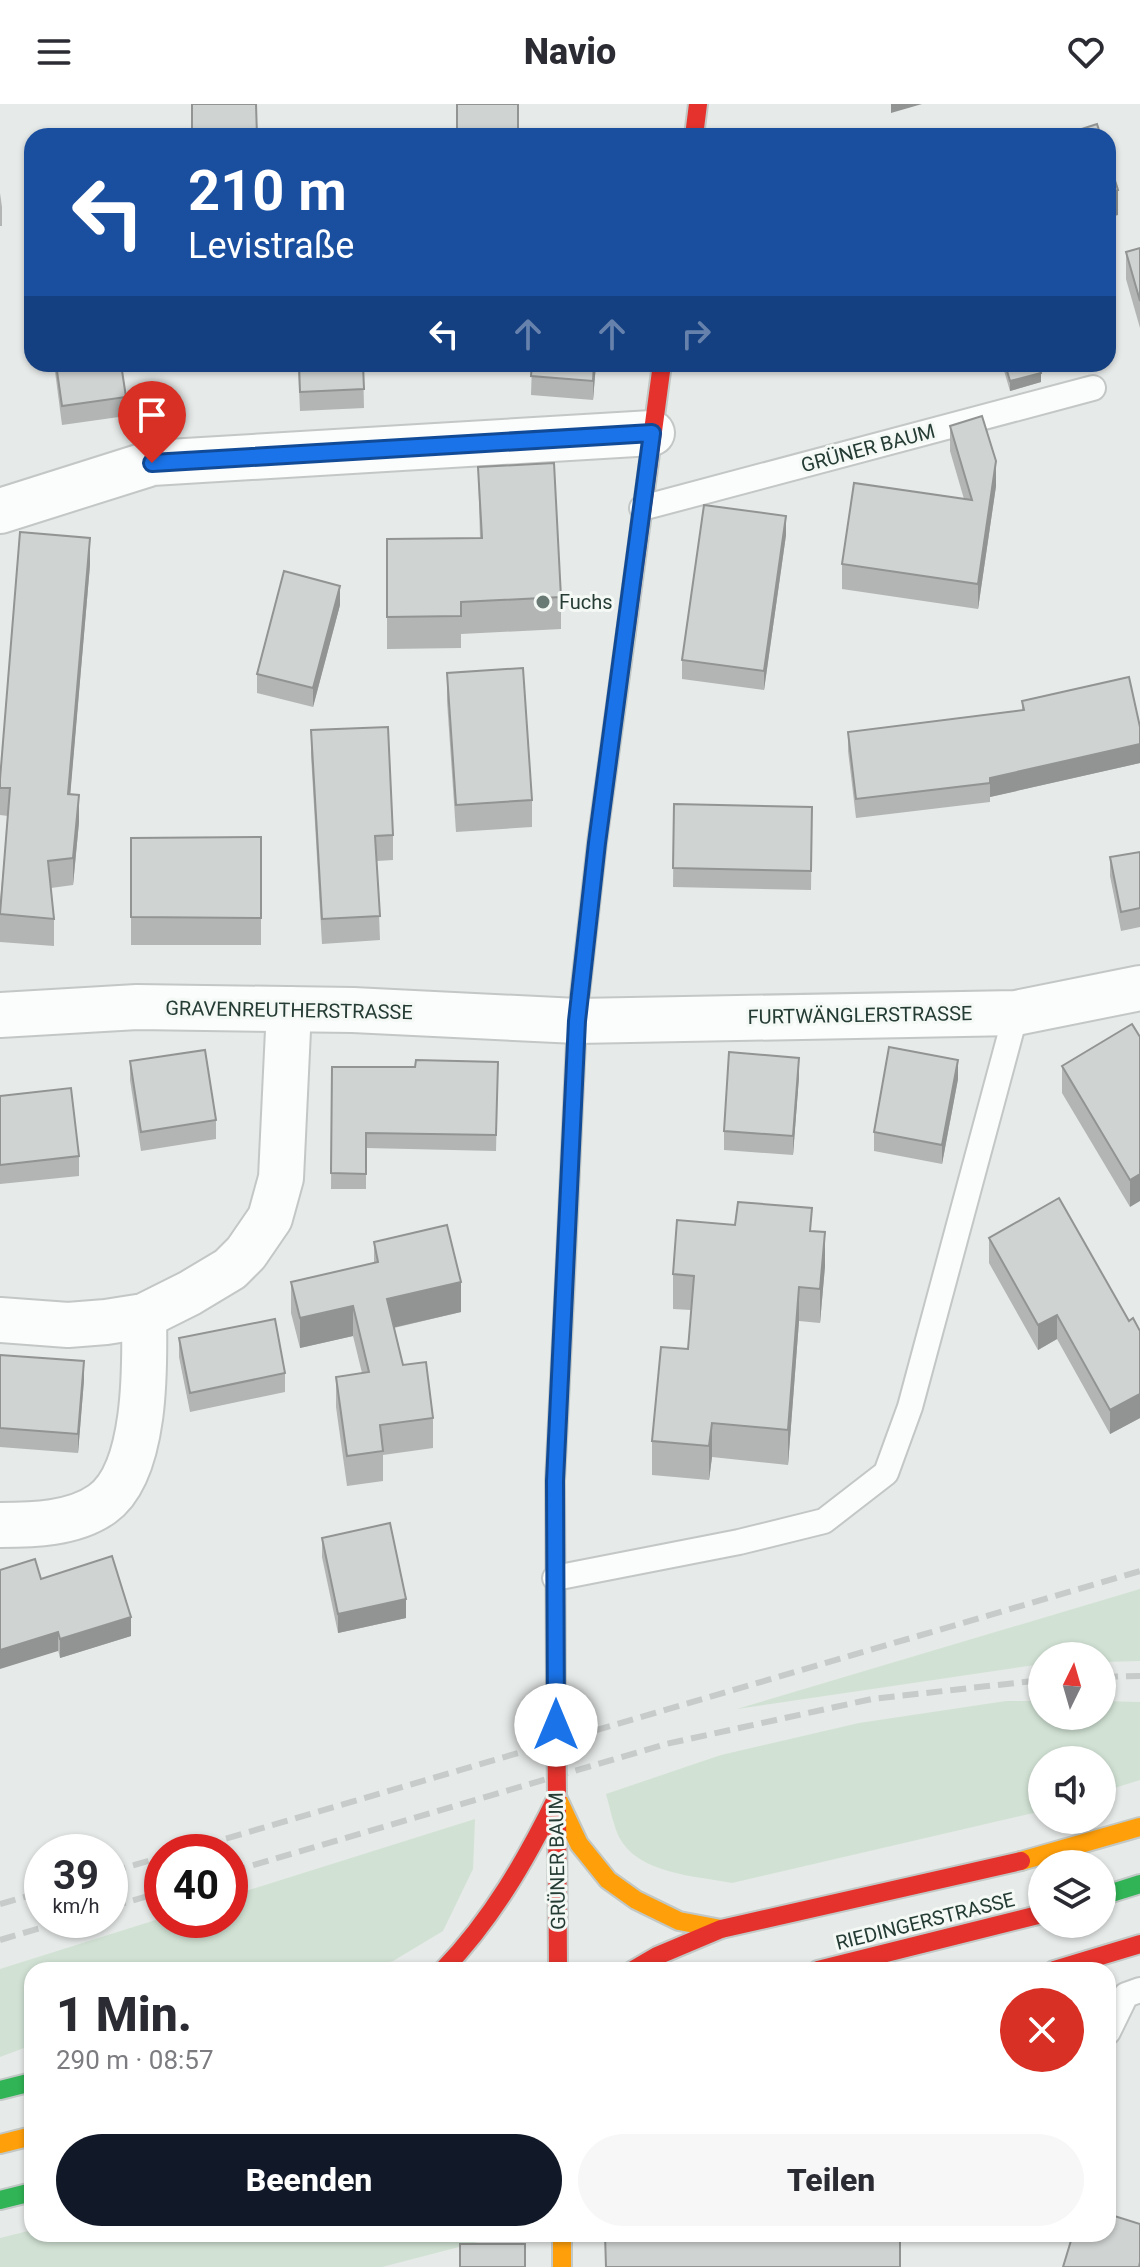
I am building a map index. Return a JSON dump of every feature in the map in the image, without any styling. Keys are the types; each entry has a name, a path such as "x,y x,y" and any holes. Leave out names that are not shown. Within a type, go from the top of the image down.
{"street":[{"path":"695,128 698,104"},
{"name":"GRÜNER BAUM","path":"558,1962 555,1481 577,1021 597,843 661,372"},
{"path":"0,511 152,463 652,433"},
{"name":"FURTWÄNGLERSTRASSE","path":"577,1021 1016,1013 1140,988"},
{"name":"GRAVENREUTHERSTRASSE","path":"0,1015 137,1007 289,1009 577,1021"},
{"path":"0,1320 68,1325 144,1316 230,1269 246,1253 270,1218 281,1178 289,1009"},
{"path":"0,1525 43,1523 78,1516 103,1503 119,1485 138,1435 144,1316"},
{"path":"557,1797 579,1844 608,1880 636,1900 679,1921 721,1929"},
{"path":"451,1962 491,1912 526,1860 557,1797"},
{"path":"647,1962 721,1929 968,1875 1140,1827"},
{"path":"1116,1892 1140,1884"},
{"name":"RIEDINGERSTRASSE","path":"850,1962 1028,1918"},
{"path":"1080,1962 1140,1944"},
{"path":"0,2090 24,2084"},
{"path":"0,2144 24,2138"},
{"path":"0,2200 24,2194"},
{"path":"562,2242 562,2267"}],"lane":[{"name":"GRÜNER BAUM","path":"642,508 1093,388"},
{"path":"555,1578 739,1542 824,1521 886,1473 910,1407 1016,1013"},
{"path":"1116,2016 1126,1995 1140,1990"}],"green space":[{"path":"1140,1589 1140,1661 1116,1662 1116,1642 1028,1642 1028,1666 737,1709"},
{"path":"1006,1701 1028,1701 1028,1730 1116,1730 1116,1701 1140,1702 1140,1780 1116,1788 1116,1746 1028,1746 1028,1814 732,1883 654,1866 640,1859 619,1837 606,1794 721,1755 859,1723"},
{"path":"475,1819 473,1869 443,1931 393,1961 24,1962 24,2048 0,2057 0,1969 98,1938 128,1938 128,1929 144,1924 144,1938 248,1938 248,1890"},
{"path":"24,2232 24,2242 478,2242 382,2267 0,2267 0,2238"}],"building":[{"path":"192,104 256,104 257,128 192,128"},
{"path":"457,104 518,104 518,128 457,128"},
{"path":"1140,248 1140,301 1126,252"},
{"path":"57,372 122,372 126,397 62,406"},
{"path":"299,372 363,372 364,389 300,392"},
{"path":"531,372 594,372 593,381 531,376"},
{"path":"1007,372 1041,372 1041,373 1010,381"},
{"path":"982,416 996,461 978,584 842,564 854,483 972,500 950,426"},
{"path":"554,463 561,597 461,602 461,616 387,617 387,539 482,538 478,467"},
{"path":"704,505 786,516 764,671 682,660"},
{"path":"20,532 90,538 68,794 79,795 73,858 48,861 54,919 0,914 10,788 0,788 0,779"},
{"path":"284,571 340,586 313,688 257,674"},
{"path":"523,668 532,800 456,805 447,673"},
{"path":"1129,677 1140,727 1140,744 990,778 990,783 856,799 848,732 1024,710 1022,701"},
{"path":"388,727 393,835 375,836 380,916 322,919 311,730"},
{"path":"674,804 812,807 811,871 673,868"},
{"path":"261,837 261,918 131,917 131,838"},
{"path":"1140,852 1140,908 1121,912 1110,857"},
{"path":"1132,1024 1140,1037 1140,1174 1130,1180 1062,1066"},
{"path":"889,1047 958,1060 942,1145 874,1132"},
{"path":"205,1050 216,1120 141,1132 130,1061"},
{"path":"729,1052 799,1058 793,1136 724,1131"},
{"path":"416,1060 498,1062 496,1135 366,1133 366,1174 331,1173 332,1067 415,1067"},
{"path":"71,1088 79,1156 0,1165 0,1096"},
{"path":"1059,1198 1129,1321 1133,1318 1140,1331 1140,1394 1110,1410 1057,1315 1038,1325 989,1238"},
{"path":"738,1202 812,1208 810,1231 825,1232 820,1289 799,1287 788,1430 712,1423 709,1446 652,1441 661,1347 688,1349 694,1276 673,1274 677,1220 735,1225"},
{"path":"447,1225 461,1282 387,1299 403,1365 426,1362 433,1418 380,1425 383,1451 347,1456 336,1377 369,1372 353,1306 300,1318 291,1282 378,1262 374,1242"},
{"path":"275,1319 285,1373 190,1393 179,1338"},
{"path":"0,1355 84,1361 78,1434 0,1428"},
{"path":"390,1523 406,1599 338,1614 322,1538"},
{"path":"112,1556 131,1617 60,1639 58,1632 0,1650 0,1570 35,1559 41,1579"},
{"path":"1116,2216 1140,2224 1139,2267 1063,2267 1071,2242 1116,2242"},
{"path":"605,2242 900,2242 900,2267 606,2267"},
{"path":"460,2244 525,2244 525,2267 460,2267"}],"railway":[{"path":"241,1834 1140,1571"},
{"path":"1116,1677 1140,1676"},
{"path":"248,1867 666,1744 872,1699 1028,1682"},
{"path":"128,1867 144,1862"},
{"path":"0,1904 24,1897"},
{"path":"128,1902 144,1897"},
{"path":"0,1940 24,1933"}],"traffic: fast":[{"path":"556,1700 555,1481 564,1300"},
{"path":"1116,1892 1140,1884"},
{"path":"0,2090 24,2084"},
{"path":"0,2200 24,2194"}],"traffic: slow":[{"path":"564,1300 577,1021 597,843 626,632"},
{"path":"557,1797 579,1844 608,1880 636,1900 679,1921 721,1929"},
{"path":"1021,1861 1140,1827"},
{"path":"0,2144 24,2138"},
{"path":"562,2242 562,2267"}],"traffic: jam":[{"path":"695,128 698,104"},
{"path":"626,632 661,372"},
{"path":"556,1700 557,1797"},
{"path":"451,1962 507,1888 557,1797"},
{"path":"557,1808 558,1962"},
{"path":"647,1962 721,1929 1021,1861"},
{"path":"850,1962 1028,1918"},
{"path":"1080,1962 1140,1944"}],"place":[{"name":"Fuchs","path":"543,602"}],"route":[{"path":"152,463 652,433 597,843 577,1021 555,1481 556,1725"}]}
